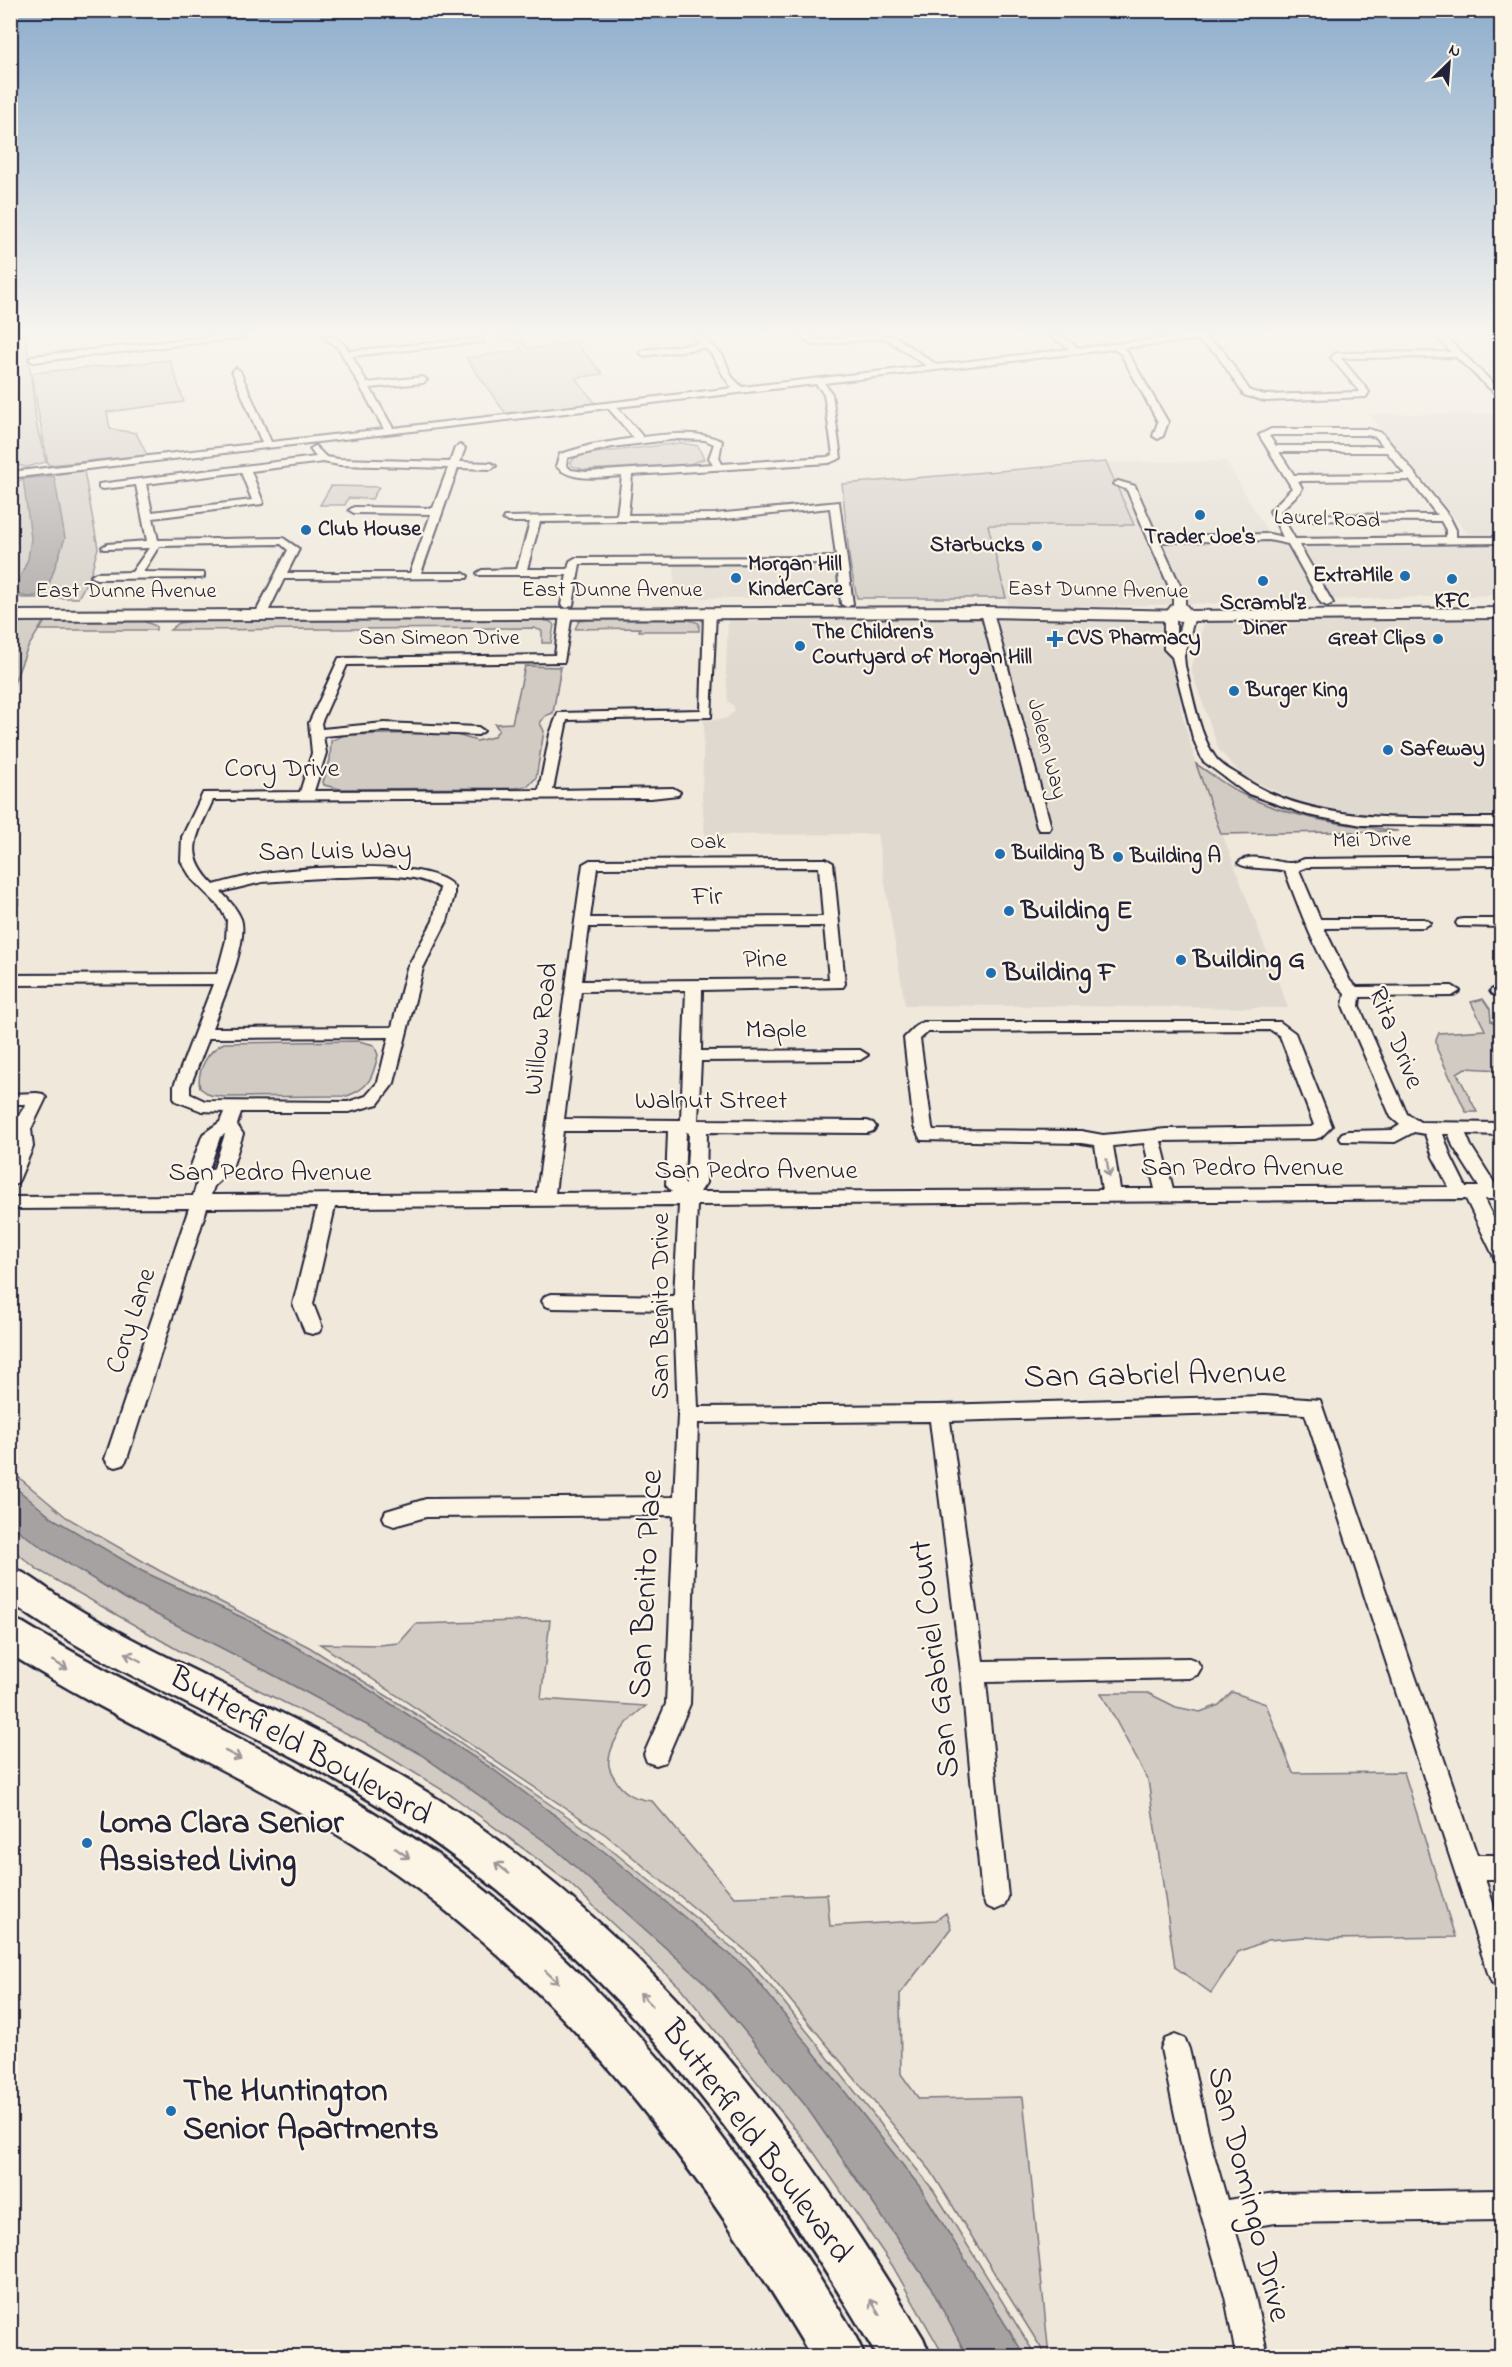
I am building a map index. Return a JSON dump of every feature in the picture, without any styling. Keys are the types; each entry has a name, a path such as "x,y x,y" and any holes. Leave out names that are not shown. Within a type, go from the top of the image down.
{"main road":[{"name":"East Dunne Avenue","path":"567,609 645,609 664,604 1061,603 1179,612 1326,603 1502,602"},
{"path":"951,603 987,612 1001,607 1048,607 1061,603"},
{"path":"794,613 806,609 837,608 847,604"},
{"name":"East Dunne Avenue","path":"10,607 264,610 567,609 710,613 1502,613"},
{"name":"East Dunne Avenue","path":"10,615 264,610"},
{"name":"Butterfield Boulevard","path":"10,1582 74,1624 123,1651 340,1761 417,1806 486,1855 548,1904 668,2022 733,2100 789,2175 840,2250 906,2356"},
{"name":"Butterfield Boulevard","path":"10,1634 112,1694 313,1798 388,1843 453,1890 512,1938 573,1996 631,2057 693,2133 756,2222 806,2299 839,2356"}],"street":[{"path":"10,475 255,446"},
{"path":"315,446 323,459"},
{"path":"598,446 575,450 562,456 561,466 568,472 586,475 829,460 838,456 836,446"},
{"path":"718,446 714,458 719,466"},
{"path":"1271,446 1298,488 1296,493 1279,504 1275,511 1277,518 1326,603"},
{"path":"1388,446 1445,518 1451,531 1451,541"},
{"path":"414,576 460,448"},
{"path":"1273,449 1390,449"},
{"path":"103,486 323,459 339,462 491,466"},
{"path":"146,516 258,502 245,469"},
{"path":"622,519 627,472"},
{"path":"1292,478 1414,477"},
{"path":"136,575 154,548 140,481"},
{"path":"1118,484 1131,488 1179,596 1178,656 1199,738 1210,761 1251,790 1304,810 1362,821 1502,822"},
{"path":"508,519 715,517 835,504 847,604"},
{"path":"354,510 437,511"},
{"path":"1277,518 1445,518"},
{"path":"521,573 536,519"},
{"name":"Laurel Road","path":"1152,538 1269,537 1291,542 1502,540"},
{"path":"107,547 152,542 282,541 294,549 264,610"},
{"path":"567,609 575,561 841,560"},
{"path":"482,573 573,572"},
{"path":"96,576 200,576"},
{"path":"282,576 463,576"},
{"name":"San Simeon Drive","path":"306,795 319,753 316,733 317,716 343,661 560,659 567,609"},
{"name":"Joleen Way","path":"987,612 1044,827"},
{"path":"1178,656 1170,649 1179,612"},
{"path":"545,795 556,734 562,716 707,714 710,613"},
{"path":"316,733 429,727 478,731"},
{"name":"Cory Drive","path":"234,1108 202,1106 182,1097 182,1086 223,978 234,940 234,920 225,904 196,876 188,861 189,837 208,796 545,795 673,792"},
{"name":"Mei Drive","path":"1245,863 1272,863 1291,868 1305,863 1502,861"},
{"name":"Oak","path":"590,864 826,863"},
{"name":"Pine","path":"574,986 693,987 837,984 826,863"},
{"name":"Willow Road","path":"545,1200 590,864"},
{"name":"Rita Drive","path":"1291,868 1314,924 1343,983 1353,992 1351,1006 1400,1117 1412,1126"},
{"name":"San Luis Way","path":"213,891 251,879 287,873 412,873 440,881 447,887 440,921 415,968 386,1083 380,1092 365,1103 349,1107 234,1108"},
{"path":"10,898 10,904"},
{"name":"Fir","path":"582,923 831,921"},
{"path":"1314,924 1424,923"},
{"path":"1462,923 1502,923"},
{"path":"10,980 223,978"},
{"path":"688,1197 675,1185 688,1127 693,1056 693,987"},
{"path":"1353,992 1452,991"},
{"path":"1274,1025 1287,1033 1323,1125 1315,1132 1151,1136 1103,1141 1081,1137 927,1136 923,1127 912,1038 924,1027 1274,1025"},
{"path":"201,1033 399,1032"},
{"name":"Maple","path":"693,1056 860,1055"},
{"path":"10,1099 37,1098 16,1135 24,1147 10,1180"},
{"path":"203,1191 222,1171 234,1134 228,1125 234,1108"},
{"name":"Walnut Street","path":"555,1125 867,1126"},
{"path":"1348,1137 1395,1136 1412,1126 1502,1129"},
{"path":"1432,1128 1442,1157 1467,1193 1502,1255"},
{"path":"1455,1128 1462,1146 1497,1193"},
{"path":"1151,1136 1166,1196"},
{"path":"1103,1141 1112,1196"},
{"path":"1442,1157 1448,1152 1455,1152 1472,1158"},
{"name":"San Pedro Avenue","path":"10,1203 203,1191 328,1200 1497,1193"},
{"name":"Cory Lane","path":"116,1459 203,1191"},
{"name":"San Benito Drive","path":"688,1197 683,1303 688,1415"},
{"path":"312,1328 303,1304 328,1200"},
{"path":"552,1301 683,1303"},
{"name":"San Gabriel Avenue","path":"688,1415 939,1413 1264,1404 1313,1406 1502,1973"},
{"name":"San Gabriel Court","path":"939,1413 973,1672 995,1897"},
{"name":"San Benito Place","path":"656,1755 678,1704 688,1415"},
{"path":"394,1517 426,1508 686,1506"},
{"path":"973,1672 1188,1668"},
{"path":"1468,1868 1502,1867"},
{"name":"San Domingo Drive","path":"1175,2049 1197,2148 1240,2297 1252,2356"},
{"path":"1218,2216 1276,2208 1502,2205"}],"shaded area":[{"path":"11,446 42,446 46,462 27,467 11,464"},
{"path":"45,446 143,446 147,455 48,465"},
{"path":"651,446 698,446 704,459 689,464 585,470 572,466 571,462 578,455"},
{"path":"1396,446 1501,446 1501,595 1009,609 987,525 1134,525 1106,462 1226,461 1270,536 1468,534"},
{"path":"1106,462 1134,525 988,525 1006,598 857,598 850,563 842,484"},
{"path":"84,471 98,548 90,576 78,598 22,598 11,593 15,538 11,484 25,478"},
{"path":"54,476 65,538 46,593 26,597 14,591 28,559 31,538 23,479"},
{"path":"331,486 379,487 372,499 348,498 345,505 320,505"},
{"path":"675,563 850,563 857,598 673,598"},
{"path":"733,618 1172,618 1181,710 1196,764 1288,1008 905,1005 877,834 705,835 702,794 704,721 725,719 735,711 733,705 728,702 726,671 728,620"},
{"path":"538,619 554,625 551,643 542,643 542,631 534,628 170,630 179,623 194,621"},
{"path":"686,619 699,623 699,631 639,631 640,628 575,629 579,621"},
{"path":"1205,620 1501,621 1501,817 1373,816 1303,804 1243,776 1219,750 1191,670"},
{"path":"44,621 27,649 11,691 11,623"},
{"path":"45,621 143,621 156,626 156,630 40,630"},
{"path":"525,666 561,667 553,713 545,716 540,723 544,731 536,778 528,786 340,789 324,785 330,760 331,741 344,735 433,733 453,734 477,741 493,737 499,730 495,724 512,723"},
{"path":"1196,764 1238,792 1276,808 1337,823 1398,831 1221,834"},
{"path":"1483,999 1490,1009 1491,1021 1501,1027 1501,1070 1465,1068 1457,1073 1477,1112 1466,1112 1437,1049 1436,1040 1439,1033 1485,1030 1471,1002"},
{"path":"359,1041 374,1045 378,1055 366,1085 347,1096 224,1097 210,1095 200,1088 199,1081 204,1062 218,1046 224,1043"},
{"path":"10,1470 66,1517 160,1571 309,1647 449,1735 583,1827 745,1958 775,1991 934,2191 1036,2356 944,2356 892,2265 813,2151 680,1987 568,1882 454,1797 364,1742 178,1650 38,1570 11,1548"},
{"path":"11,1484 52,1518 142,1571 250,1621 351,1678 494,1770 606,1853 749,1970 920,2187 1025,2356 967,2356 930,2286 805,2105 706,1984 553,1847 417,1752 126,1599 44,1549 11,1525"},
{"path":"550,1620 541,1699 646,1706 628,1722 614,1743 609,1763 611,1773 626,1792 652,1801 734,1897 827,1894 830,1926 936,1920 946,1913 951,1928 900,1994 901,2074 919,2099 1023,2097 1049,2356 1046,2356 931,2171 757,1960 606,1835 320,1644 399,1643 416,1624"},
{"path":"1232,1692 1266,1704 1293,1773 1404,1772 1455,1937 1331,1939 1306,1937 1268,1940 1238,1952 1211,1993 1175,1967 1148,1780 1101,1693 1148,1693 1176,1707 1200,1712 1219,1705"}],"place":[{"name":"Trader Joe's","path":"1200,515"},
{"name":"Club House","path":"306,530"},
{"name":"Starbucks","path":"1037,546"},
{"name":"ExtraMile","path":"1405,576"},
{"name":"Morgan Hill KinderCare","path":"736,578"},
{"name":"KFC","path":"1452,579"},
{"name":"Scrambl'z Diner","path":"1263,581"},
{"name":"CVS Pharmacy","path":"1055,639"},
{"name":"Great Clips","path":"1438,639"},
{"name":"The Children's Courtyard of Morgan Hill","path":"800,646"},
{"name":"Burger King","path":"1234,691"},
{"name":"Safeway","path":"1388,750"},
{"name":"Building B","path":"1000,854"},
{"name":"Building A","path":"1118,857"},
{"name":"Building E","path":"1009,911"},
{"name":"Building G","path":"1181,960"},
{"name":"Building F","path":"991,973"},
{"name":"Loma Clara Senior Assisted Living","path":"87,1843"},
{"name":"The Huntington Senior Apartments","path":"171,2111"}]}
